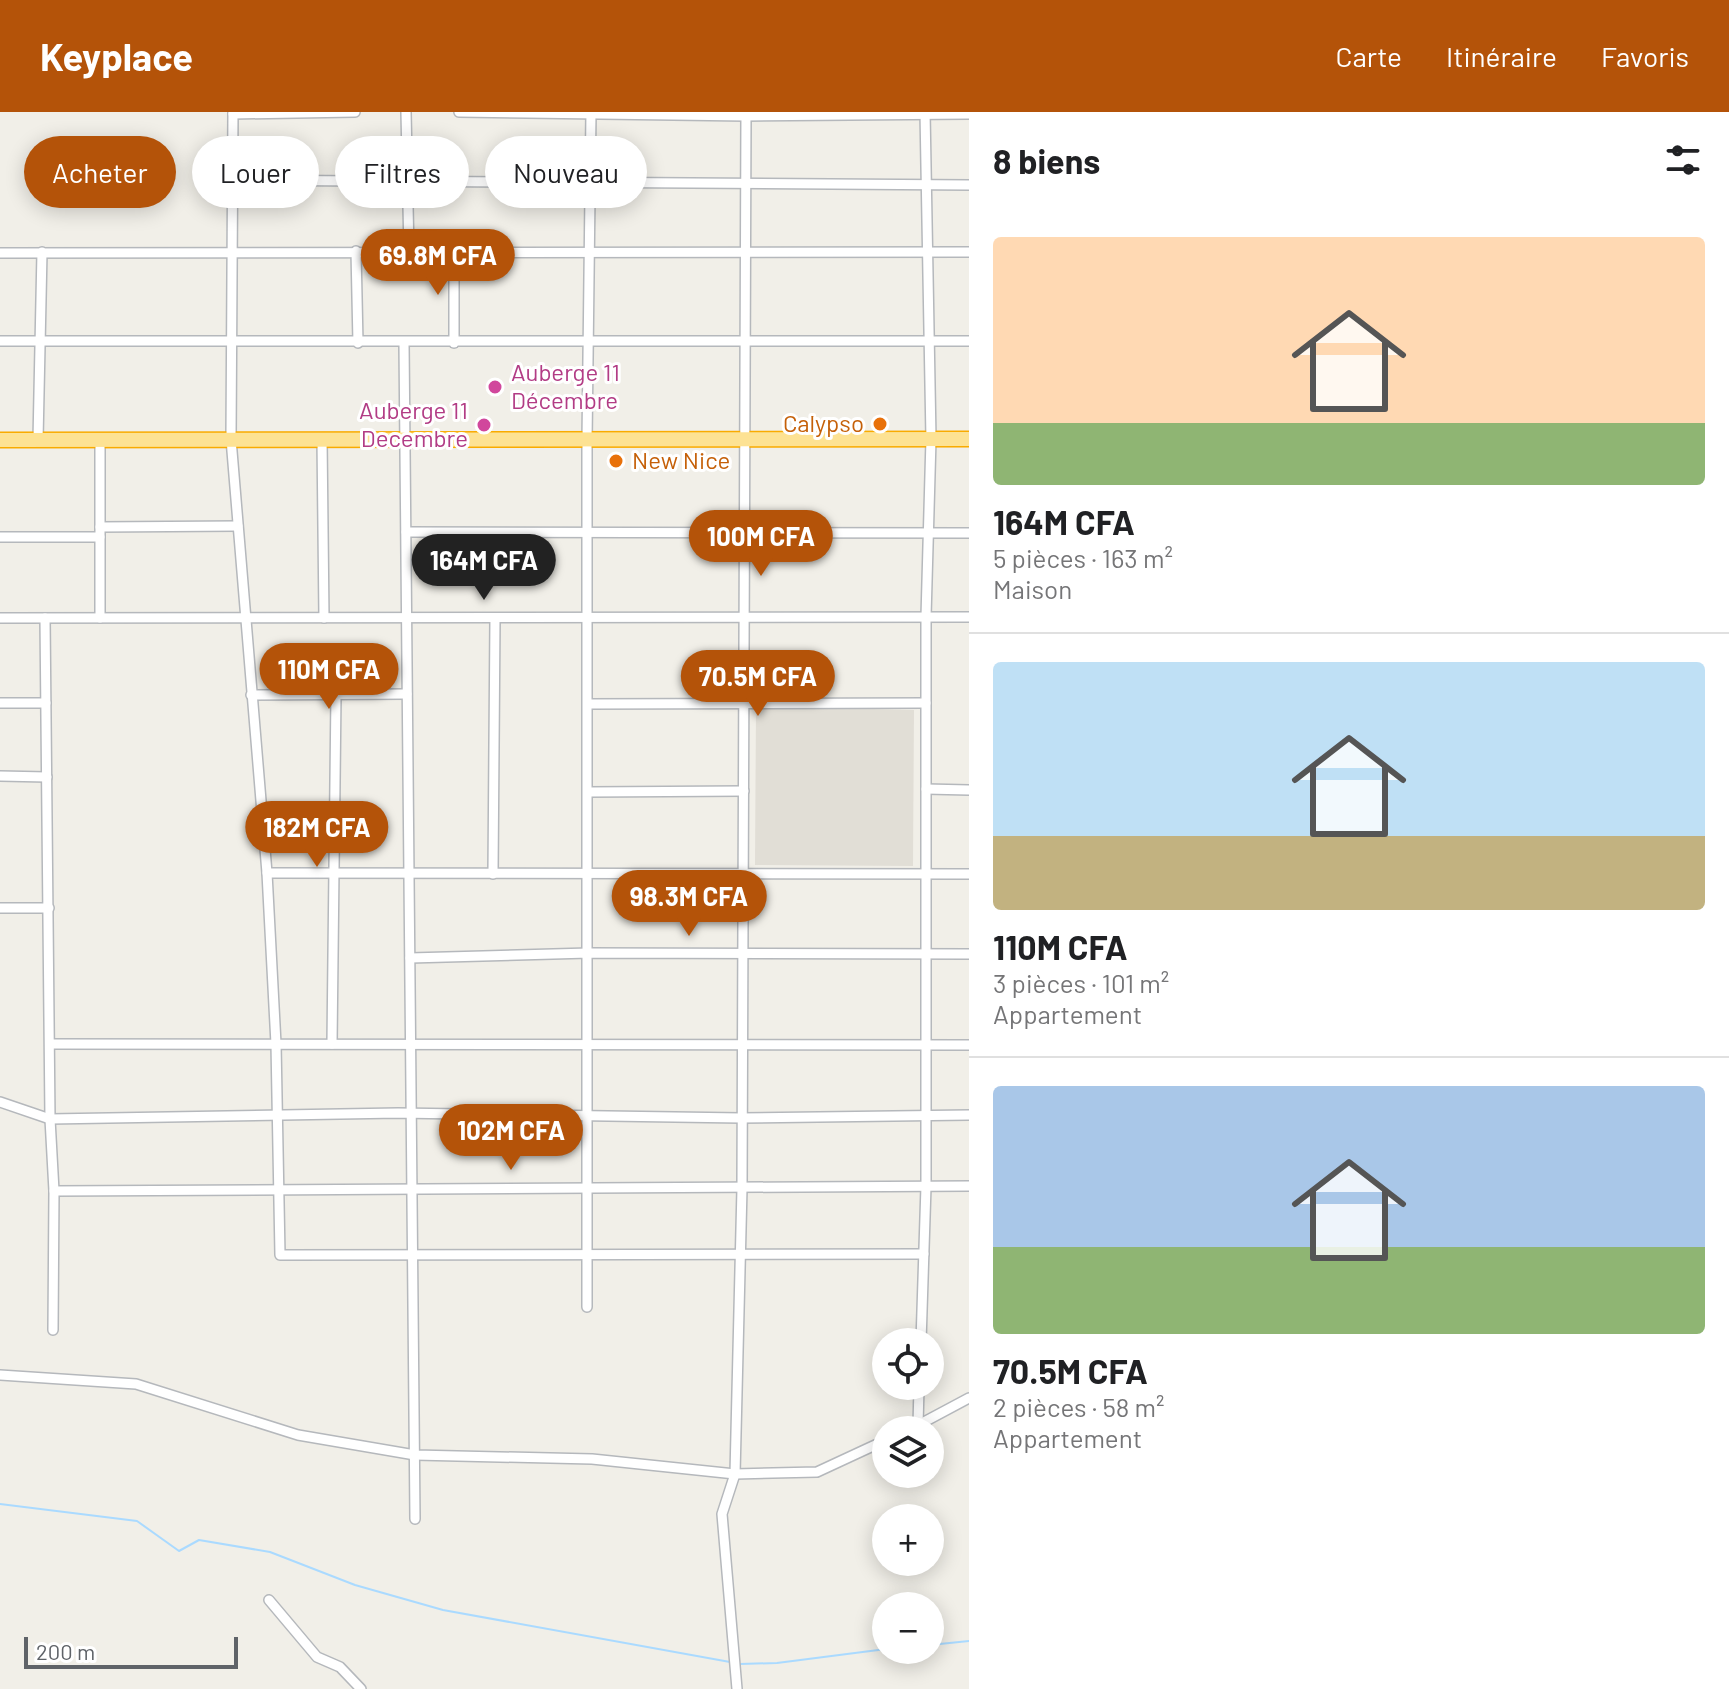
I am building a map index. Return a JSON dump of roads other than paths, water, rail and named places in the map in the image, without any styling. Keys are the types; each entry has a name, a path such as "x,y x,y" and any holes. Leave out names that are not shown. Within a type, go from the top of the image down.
{"highway":[{"path":"0,440 969,439"}],"street":[{"path":"233,136 233,113 355,112"},
{"path":"406,112 406,136"},
{"path":"459,112 969,114"},
{"path":"591,113 591,136"},
{"path":"921,1328 926,1186 926,617 931,439 930,252 925,184 925,113"},
{"path":"737,1684 722,1514 735,1474 742,1188 746,114"},
{"path":"647,183 969,185"},
{"path":"232,208 231,439 267,873 276,1044 280,1255 924,1254"},
{"path":"407,208 409,252"},
{"path":"587,1307 590,534 587,441 591,208"},
{"path":"356,251 358,343"},
{"path":"38,440 42,252"},
{"path":"454,252 454,343"},
{"path":"0,253 969,252"},
{"path":"0,341 969,341"},
{"path":"404,343 415,1519"},
{"path":"322,439 324,618"},
{"path":"100,440 100,618"},
{"path":"0,537 238,526"},
{"path":"406,532 969,533"},
{"path":"0,618 969,617"},
{"path":"45,618 50,1119 54,1191 53,1330"},
{"path":"493,874 495,618"},
{"path":"332,1044 336,694"},
{"path":"251,695 407,694"},
{"path":"589,704 744,701 926,703"},
{"path":"0,703 46,703"},
{"path":"0,776 47,777"},
{"path":"926,789 969,790"},
{"path":"589,792 744,791"},
{"path":"267,873 969,874"},
{"path":"0,908 49,908"},
{"path":"410,958 589,953 969,954"},
{"path":"51,1044 969,1045"},
{"path":"0,1102 50,1119 411,1113 741,1118 969,1115"},
{"path":"54,1191 969,1186"},
{"path":"0,1375 136,1384 298,1435 415,1455 592,1459 735,1474 817,1472 872,1446"},
{"path":"935,1416 969,1398"},
{"path":"269,1600 317,1657 340,1667 361,1689"}],"waterway":[{"path":"0,1504 137,1521 179,1551 199,1540 270,1552 355,1585 443,1610 730,1662"},
{"path":"944,1644 969,1641"},
{"path":"740,1664 777,1663 872,1651"}],"place":[{"name":"Auberge 11 Décembre","path":"495,387"},
{"name":"Calypso","path":"880,424"},
{"name":"Auberge 11 Decembre","path":"484,425"},
{"name":"New Nice","path":"616,461"}]}
